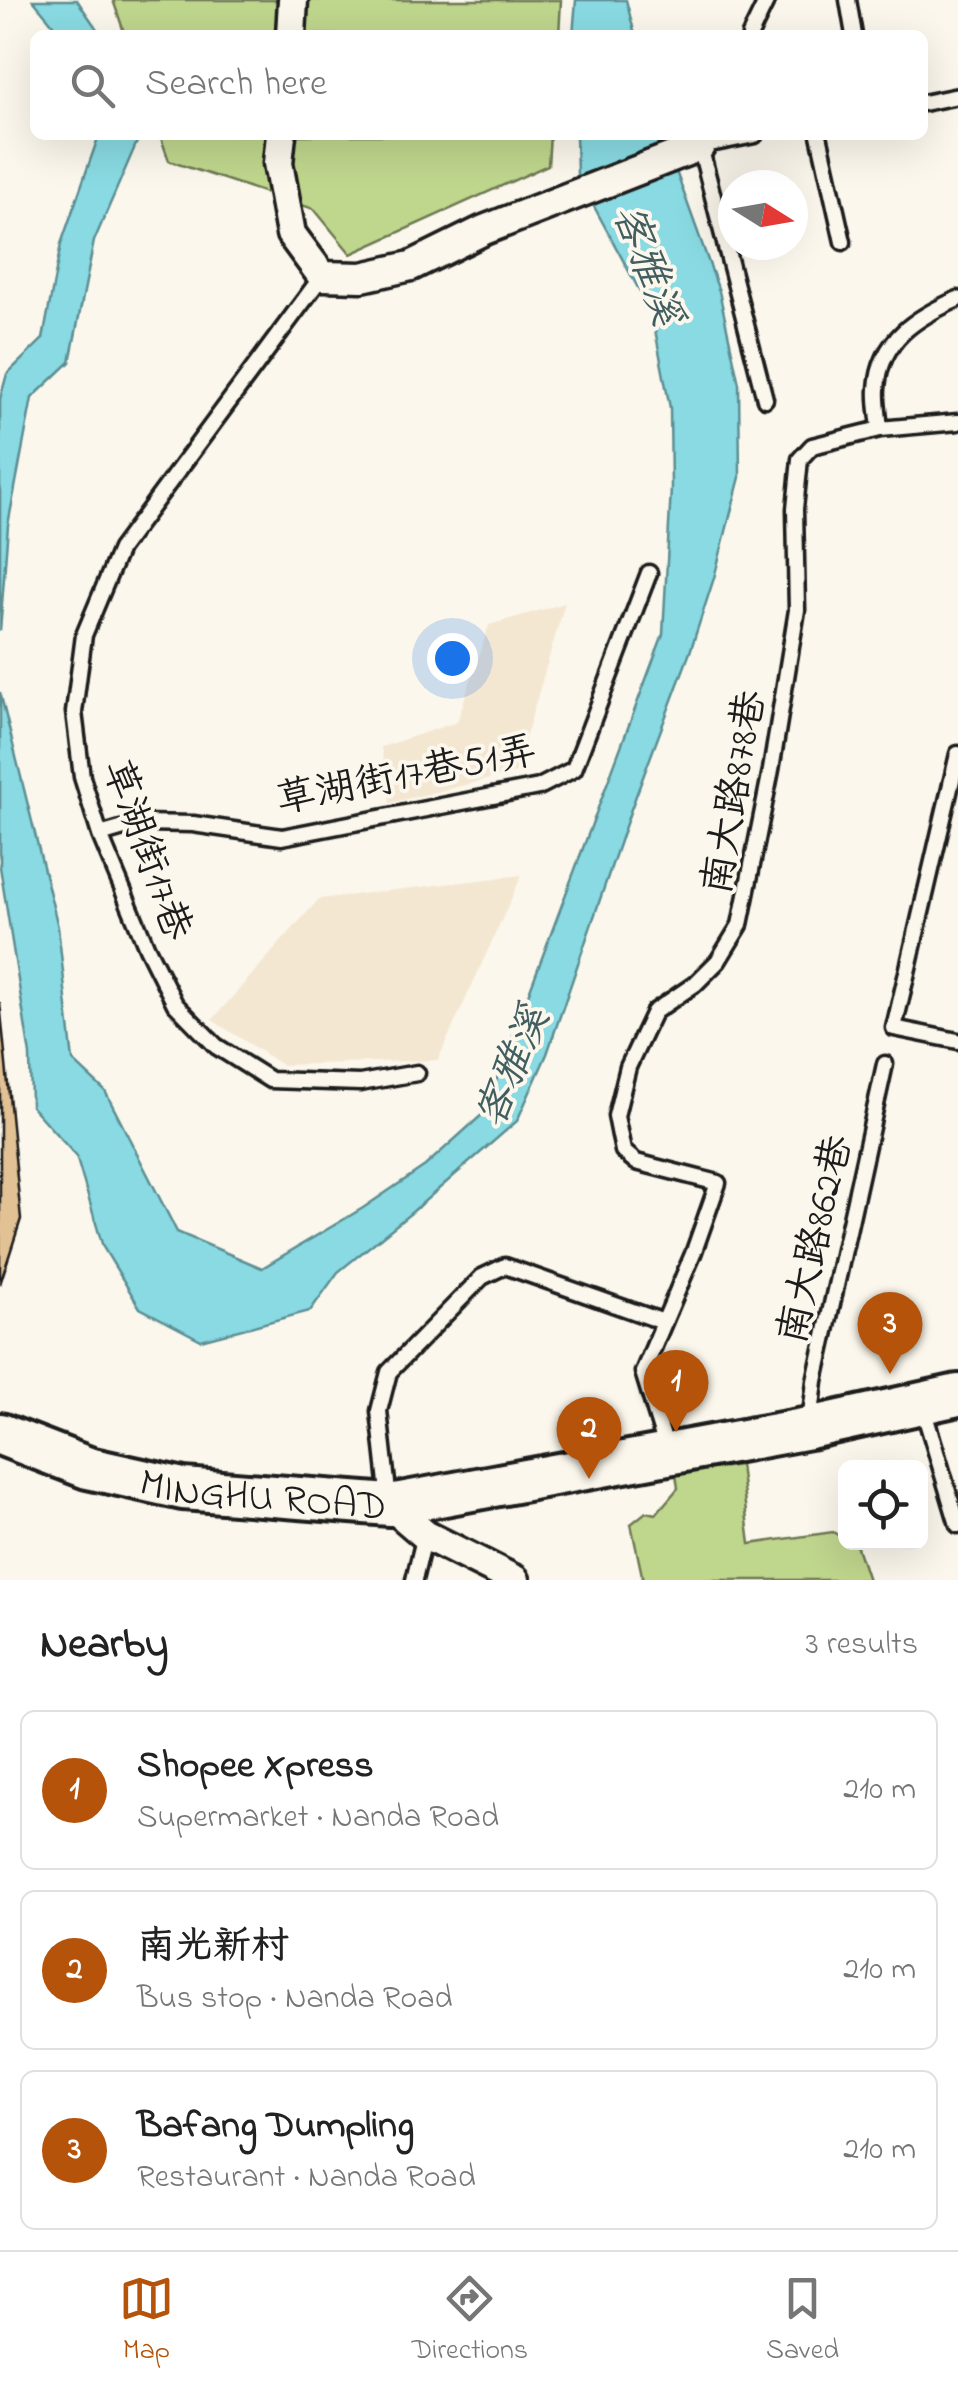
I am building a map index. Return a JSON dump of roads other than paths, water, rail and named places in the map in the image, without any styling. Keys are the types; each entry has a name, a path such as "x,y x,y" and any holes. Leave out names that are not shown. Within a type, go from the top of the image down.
{"main road":[{"path":"390,1506 940,1400"},
{"name":"MINGHU ROAD","path":"0,1434 88,1468 183,1489 390,1506"}],"street":[{"path":"292,30 293,0"},
{"path":"280,140 278,163 291,234 322,276 362,278 411,266 484,230 700,146"},
{"name":"MINGHU ROAD","path":"390,1506 425,1535 515,1580"}],"lane":[{"path":"752,30 767,0"},
{"path":"848,0 853,30"},
{"path":"928,101 958,96"},
{"path":"721,140 700,146 765,398"},
{"path":"820,140 843,242"},
{"name":"草湖街17巷","path":"322,276 120,549 84,635 74,712 82,777 100,835 175,1004 216,1046 270,1080 360,1082 417,1073"},
{"path":"880,429 876,387 889,348 917,316 958,298"},
{"name":"南大路878巷","path":"668,1453 643,1372 718,1183 636,1162 623,1151 616,1116 628,1068 654,1012 706,972 740,924 768,787 797,610 795,509 800,459 812,446 880,429 958,422"},
{"name":"草湖街17巷51弄","path":"100,835 141,824 193,824 282,837 539,787 574,769 649,573"},
{"path":"958,754 894,1028 958,1041"},
{"name":"南大路862巷","path":"809,1428 815,1381 886,1064"},
{"path":"390,1506 379,1412 389,1372 482,1277 506,1266 664,1322"},
{"path":"940,1400 957,1515"},
{"path":"414,1580 425,1535"}],"water":[{"path":"33,0 77,0 98,30 58,30"},
{"path":"576,0 626,0 634,30 573,30"},
{"path":"97,140 138,140 94,241 70,362 32,398 8,525 0,631 0,399 7,374 43,339 61,244"},
{"name":"客雅溪","path":"576,140 665,140 719,291 739,384 740,477 714,578 547,1054 517,1121 338,1272 310,1311 201,1340 140,1308 103,1247 76,1156 31,1106 30,1055 0,867 0,692 58,927 73,1061 105,1091 177,1232 262,1268 425,1166 484,1113 663,634 671,489 670,408 652,314 577,175"}],"place":[{"name":"Bafang Dumpling","path":"890,1374"},
{"name":"Shopee Xpress","path":"676,1432"},
{"name":"南光新村","path":"589,1479"}]}
